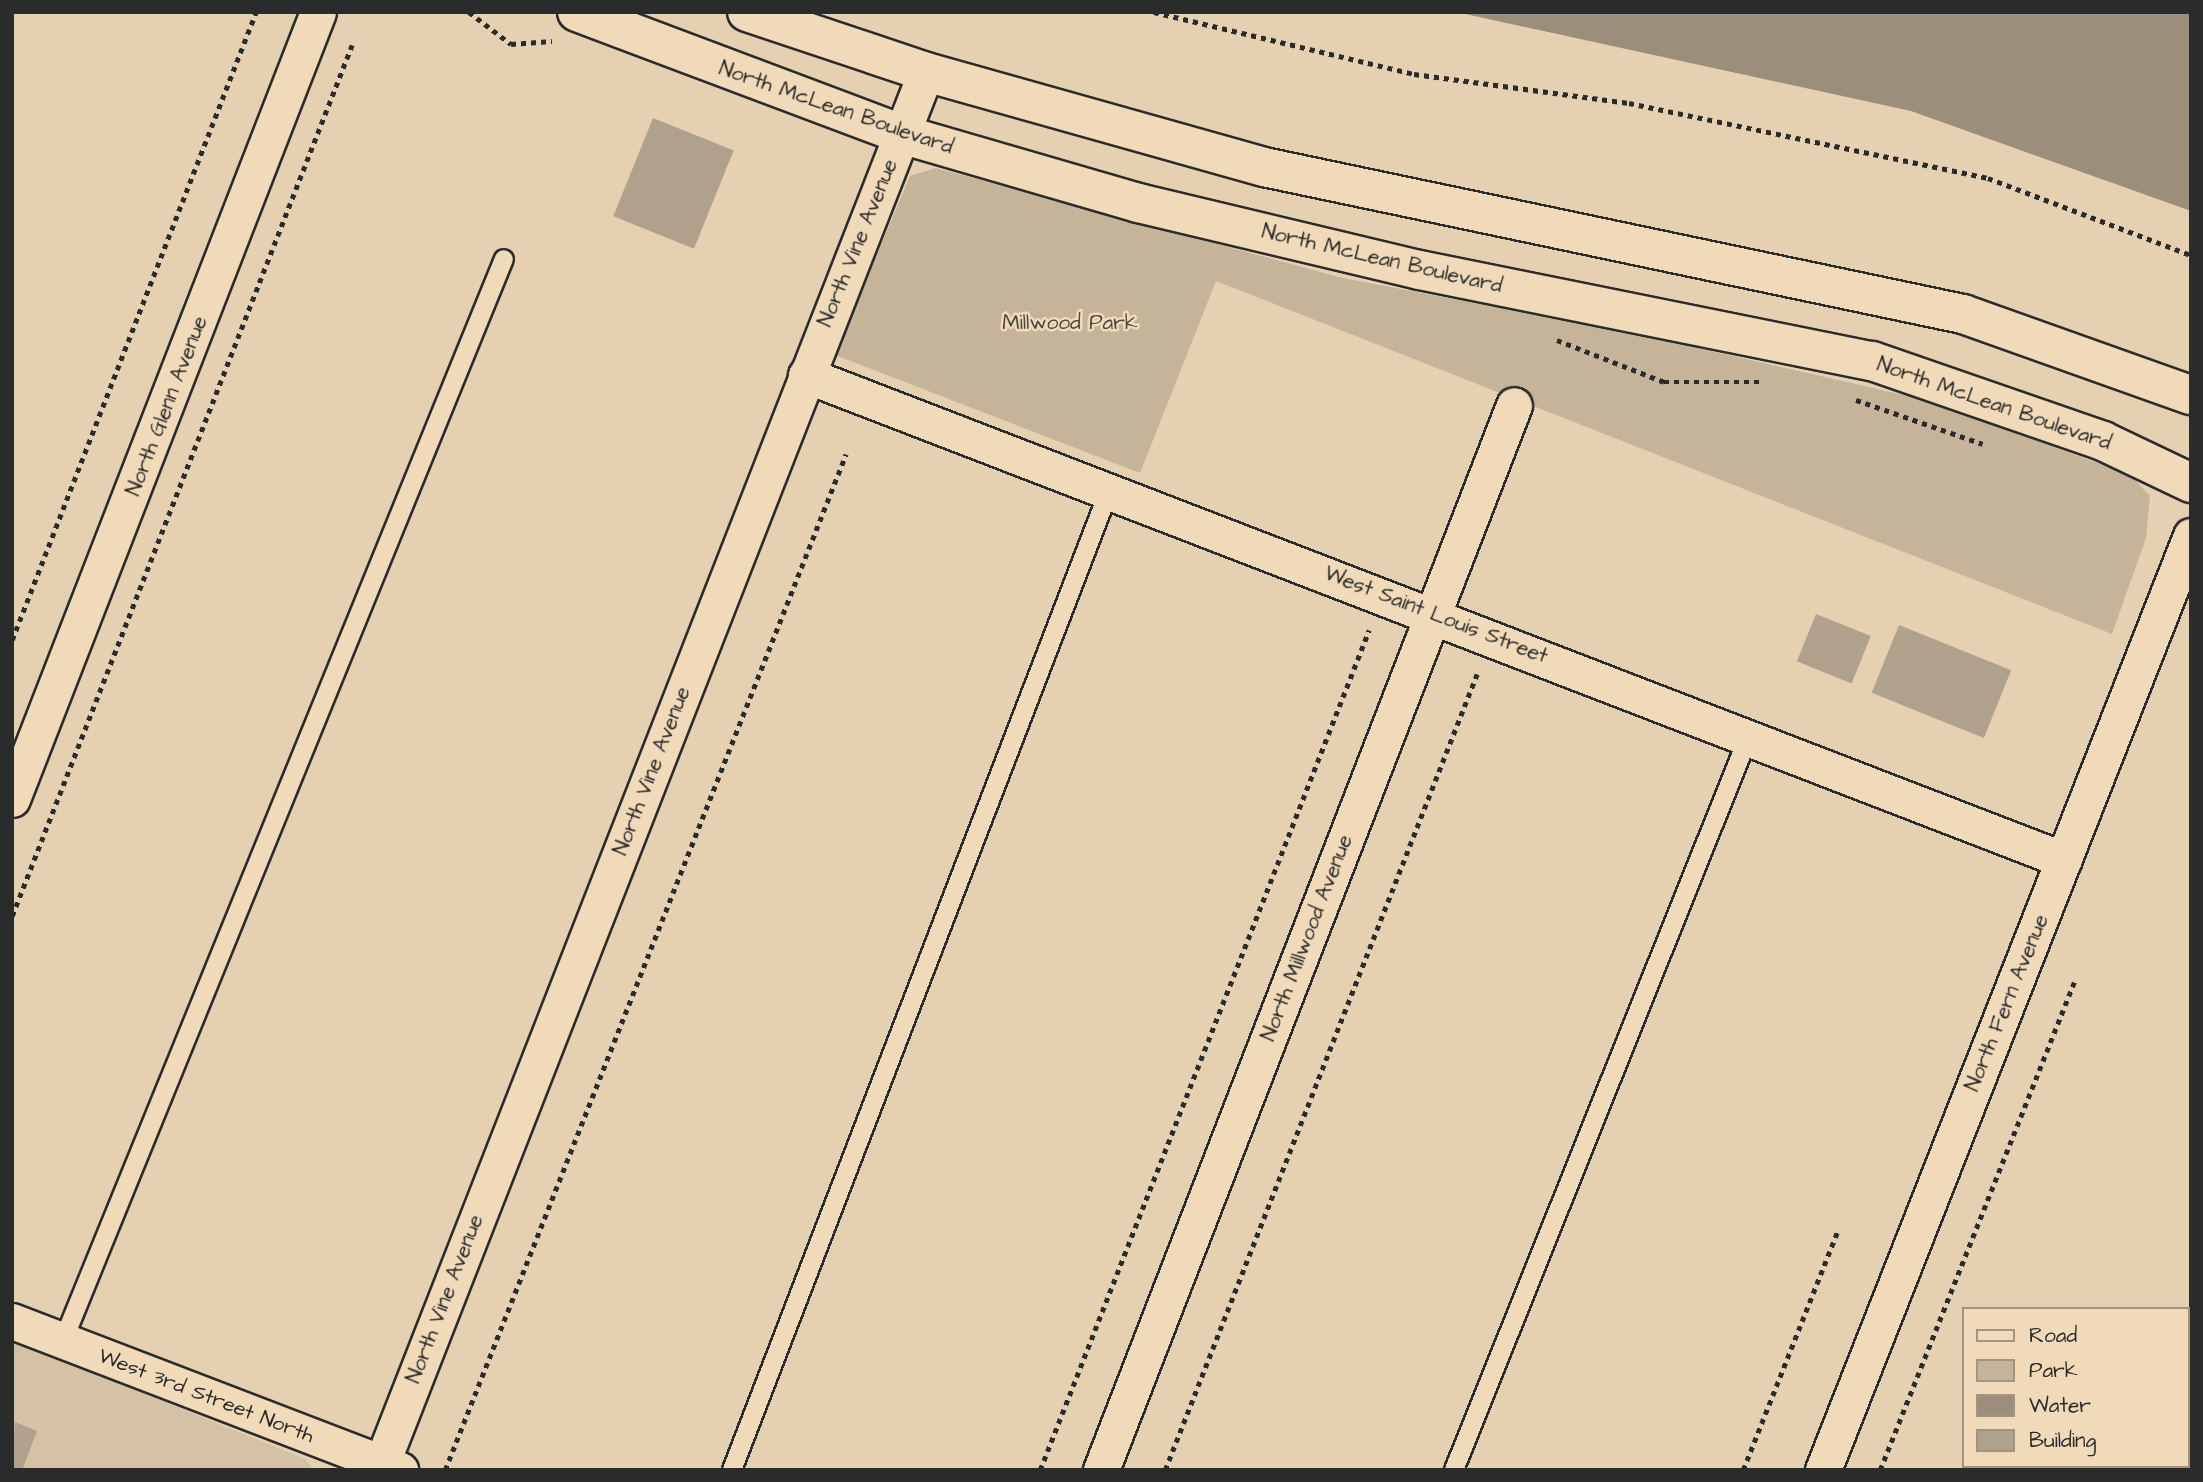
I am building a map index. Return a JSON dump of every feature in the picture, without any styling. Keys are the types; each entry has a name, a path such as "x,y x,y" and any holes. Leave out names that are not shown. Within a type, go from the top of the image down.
{"main road":[{"name":"North McLean Boulevard","path":"577,12 901,134 1138,203 1406,267 1872,361 2104,441 2191,483"},
{"path":"747,12 926,72 1264,167 1963,314 2191,396"}],"street":[{"name":"North Glenn Avenue","path":"12,799 318,12"},
{"name":"North Vine Avenue","path":"387,1467 806,375 926,72"},
{"name":"West Saint Louis Street","path":"806,375 1433,613 2064,860"},
{"name":"North Millwood Avenue","path":"1101,1470 1514,405"},
{"name":"North Fern Avenue","path":"1823,1470 2191,536"},
{"name":"West 3rd Street North","path":"12,1321 387,1467"}],"lane":[{"path":"63,1341 503,259"},
{"path":"732,1470 1109,491"},
{"path":"1454,1470 1748,738"}],"path":[{"path":"12,640 256,12"},
{"path":"1154,12 1413,74 1629,103 1988,178 2191,255"},
{"path":"12,916 352,45"},
{"path":"445,1470 846,454"},
{"path":"1040,1470 1370,627"},
{"path":"1166,1470 1482,660"},
{"path":"1880,1470 2075,979"},
{"path":"1743,1470 1837,1232"}],"shaded area":[{"path":"12,1340 305,1459 314,1470 12,1470"}],"green space":[{"name":"Millwood Park","path":"936,168 1343,278 1632,333 1921,399 2130,475 2150,496 2146,538 2112,634 1216,281 1140,473 835,355 910,176"}],"water":[{"path":"1456,12 2191,12 2191,211 1911,111"}],"building":[{"path":"653,118 734,151 694,249 613,216"},
{"path":"1816,614 1871,636 1852,683 1797,661"},
{"path":"1899,625 2011,670 1984,738 1872,693"},
{"path":"15,1422 37,1431 22,1470 12,1470"}]}
